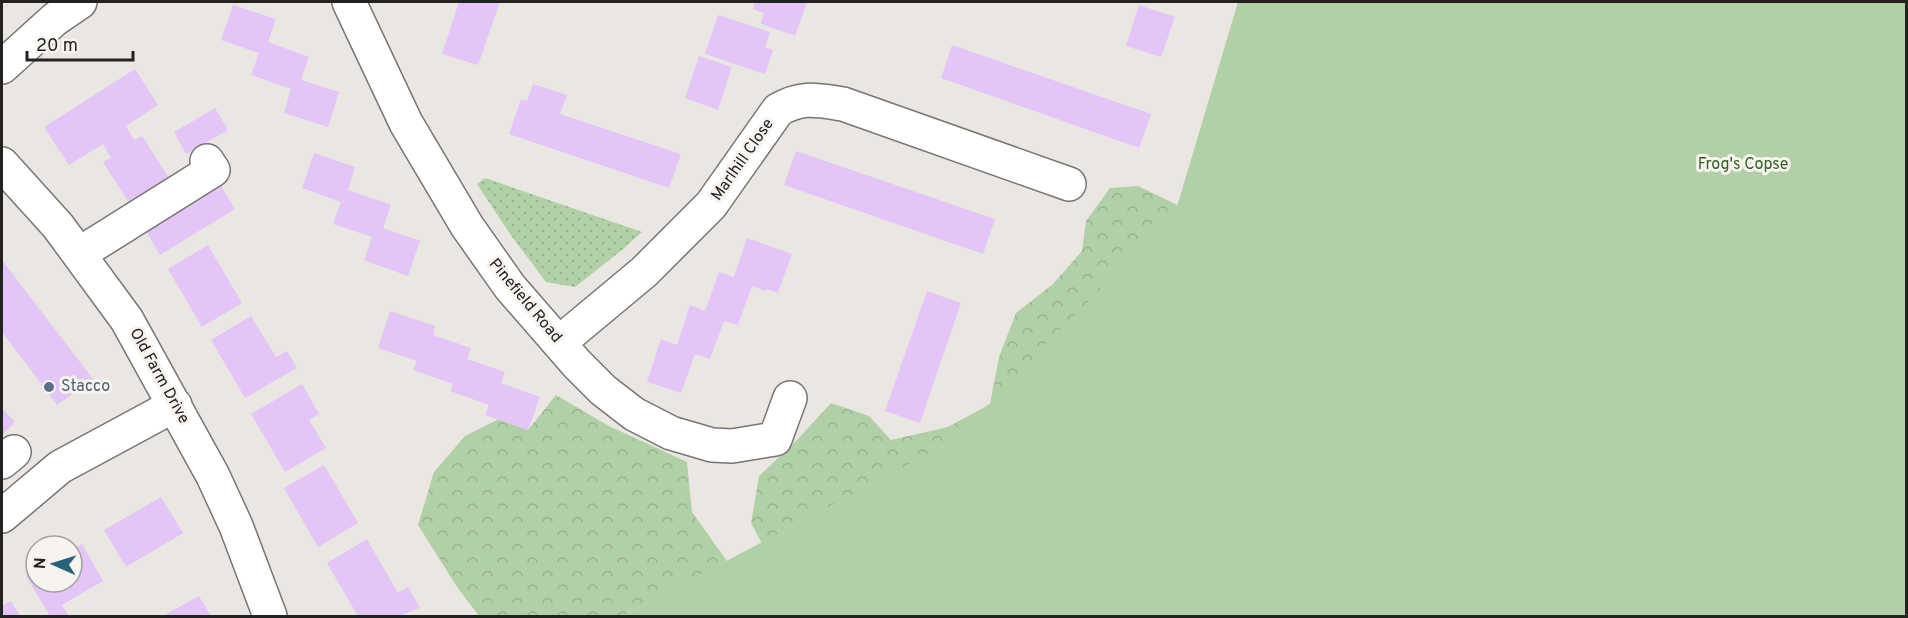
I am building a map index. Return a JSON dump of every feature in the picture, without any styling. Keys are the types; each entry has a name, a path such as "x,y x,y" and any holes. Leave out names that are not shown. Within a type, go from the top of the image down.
{"street":[{"path":"2,67 55,19 80,2"},
{"name":"Pinefield Road","path":"349,2 406,123 467,226 510,287 577,364 603,390 634,414 671,433 712,445 732,446 775,439 790,398"},
{"name":"Marlhill Close","path":"560,342 644,272 711,205 778,110 792,102 810,99 843,104 1069,184"},
{"path":"79,254 213,171 207,161"},
{"name":"Old Farm Drive","path":"2,164 58,226 127,320 213,476 236,526 270,616"},
{"path":"2,516 60,467 175,405"}],"green space":[{"name":"Frog's Copse","path":"1238,2 1906,2 1906,616 623,616 956,439 1176,210"},
{"path":"485,178 642,232 575,287 546,282 510,234 477,184"},
{"path":"1138,186 1202,217 1230,238 777,572 751,523 759,476 831,403 869,416 891,440 948,427 990,404 999,357 1016,313 1053,284 1082,251 1086,221 1110,188"},
{"path":"556,395 609,426 687,462 692,512 727,561 623,616 479,616 457,587 418,525 434,472 465,436 499,419 528,430"}],"building":[{"path":"459,2 500,2 478,65 442,54"},
{"path":"755,2 807,2 795,36 761,24 764,13 753,9"},
{"path":"233,5 276,19 268,42 309,57 301,80 339,92 328,127 284,113 291,89 251,75 259,53 221,40"},
{"path":"1139,5 1175,17 1161,57 1126,46"},
{"path":"718,15 770,32 765,47 773,50 765,74 705,54"},
{"path":"952,45 1151,114 1139,148 941,78"},
{"path":"699,56 732,67 718,110 685,98"},
{"path":"135,69 158,105 126,126 134,140 142,136 171,181 131,206 103,162 111,158 103,144 69,165 44,127"},
{"path":"533,84 567,95 560,114 681,154 669,188 509,134 521,99 527,101"},
{"path":"215,108 228,130 186,154 174,132"},
{"path":"796,151 995,219 983,254 784,185"},
{"path":"314,153 355,167 348,190 391,205 383,228 420,241 408,276 364,260 372,237 333,224 341,202 302,188"},
{"path":"220,184 235,209 160,255 145,229"},
{"path":"747,238 792,254 778,293 752,286 738,325 724,321 710,359 695,354 681,393 647,382 661,339 677,345 690,305 705,311 719,272 734,277"},
{"path":"208,245 242,303 202,327 168,269"},
{"path":"2,260 93,379 57,405 2,332"},
{"path":"927,291 961,303 920,423 885,411"},
{"path":"390,311 435,326 433,335 471,348 467,359 505,372 501,383 540,397 528,430 485,415 489,405 450,391 453,384 413,370 417,361 378,348"},
{"path":"251,316 276,357 287,351 297,368 245,398 211,340"},
{"path":"302,384 319,414 309,420 326,448 285,472 251,414"},
{"path":"2,408 15,422 2,435"},
{"path":"324,465 358,523 318,547 284,488"},
{"path":"161,497 183,533 126,567 104,530"},
{"path":"367,539 398,593 408,587 420,608 399,616 358,616 327,563"},
{"path":"84,548 103,581 84,592"},
{"path":"37,594 81,594 62,605 69,616 50,616"},
{"path":"199,596 211,616 163,616"},
{"path":"11,601 20,616 2,616 2,606"}],"place":[{"name":"Stacco","path":"49,387"}]}
